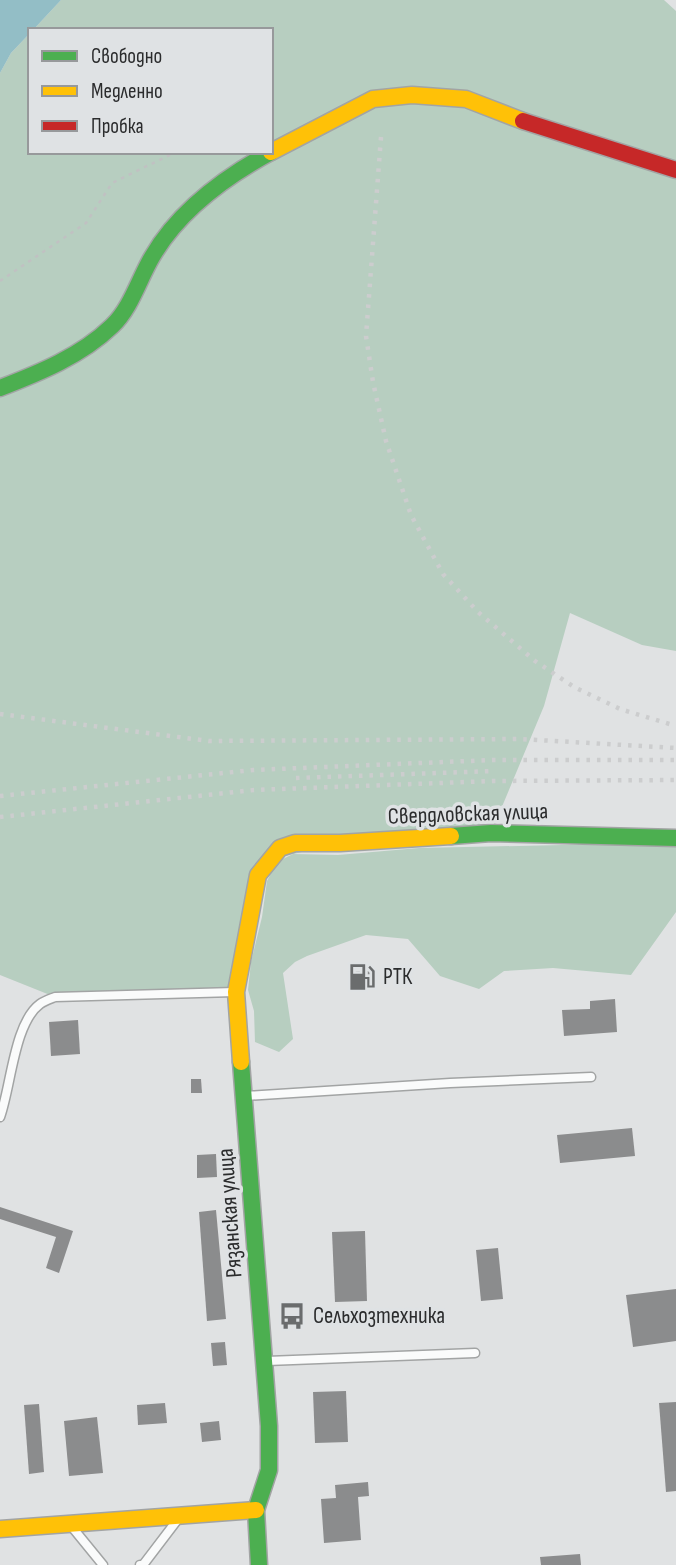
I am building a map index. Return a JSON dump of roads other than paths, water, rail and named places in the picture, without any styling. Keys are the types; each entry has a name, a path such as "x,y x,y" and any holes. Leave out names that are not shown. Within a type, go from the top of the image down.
{"main road":[{"path":"273,151 373,99 412,95 466,99 517,119 676,170"},
{"path":"0,388 32,377 82,349 114,325 158,246 198,200 239,169 267,154"},
{"name":"Свердловская улица","path":"268,860 280,848 295,843 340,843 491,833 676,838"},
{"name":"Рязанская улица","path":"259,1565 256,1510 269,1470 264,1361 236,992 258,876 268,860"},
{"path":"0,1529 256,1510"}],"lane":[{"path":"0,1117 7,1097 16,1047 26,1021 39,1004 55,997 236,992"},
{"path":"244,1096 591,1077"},
{"path":"264,1361 475,1353"},
{"path":"140,1565 143,1565 180,1516"},
{"path":"70,1524 103,1565"}],"water":[{"path":"0,0 61,0 35,28 28,28 28,35 11,53 0,73"}],"railway":[{"path":"381,137 366,336 386,441 411,515 443,574 478,612 535,661 574,687 620,709 676,726"},
{"path":"0,714 209,741 520,739 676,748"},
{"path":"0,796 253,770 492,760 676,760"},
{"path":"296,778 492,771"},
{"path":"0,817 254,790 493,781 676,780"}],"place":[{"name":"РТК","path":"362,977"},
{"name":"Сельхозтехника","path":"292,1316"}]}
